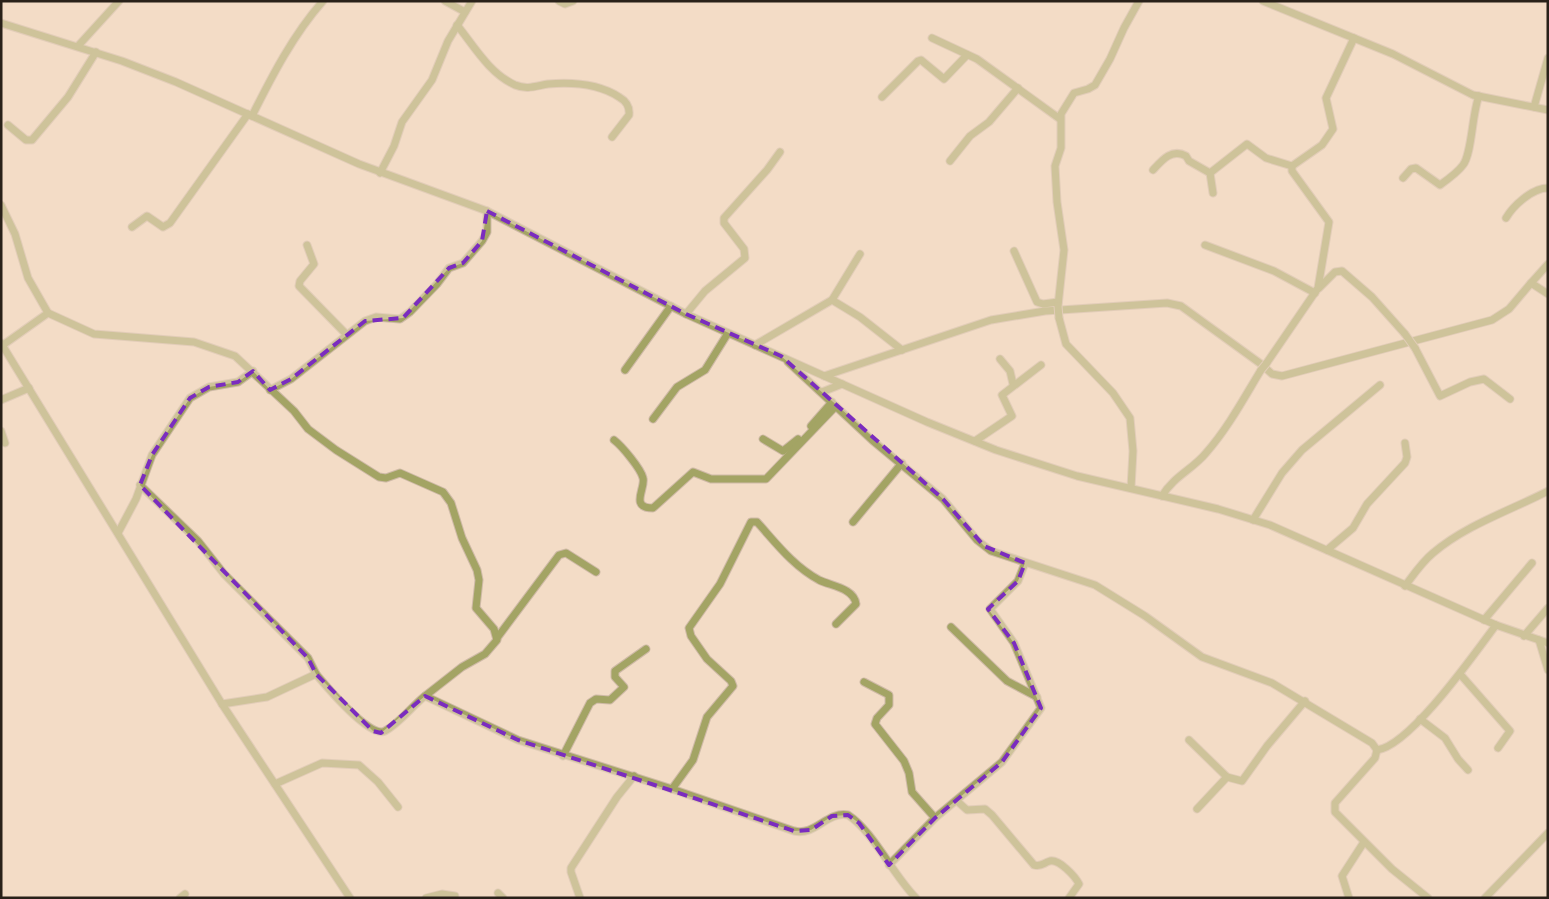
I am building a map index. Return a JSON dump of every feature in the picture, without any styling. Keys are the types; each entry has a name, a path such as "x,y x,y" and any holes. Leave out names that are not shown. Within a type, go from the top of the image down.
{"street":[{"path":"78,46 119,1"},
{"path":"132,228 147,216 164,227 170,223 250,115 296,38 323,1"},
{"path":"445,1 464,12"},
{"path":"380,173 394,146 402,122 432,80 457,25 472,1"},
{"path":"559,1 565,4 573,1"},
{"path":"1131,488 1133,451 1130,418 1112,393 1066,344 1059,318 1058,304 1064,250 1055,178 1062,140 1060,119 1063,109 1071,96 1095,84 1110,59 1139,1"},
{"path":"1263,1 1393,54 1460,89 1479,96 1548,110"},
{"path":"1,23 96,52 176,82 380,173 435,190 488,211 686,314 975,441 1047,467 1254,520 1285,531 1484,620 1524,636 1548,643"},
{"path":"457,25 497,75 513,84 526,88 553,84 595,86 624,100 628,106 629,115 612,137"},
{"path":"932,38 977,59 1060,119"},
{"path":"1292,166 1322,145 1333,129 1326,98 1354,38"},
{"path":"8,125 26,140 32,140 68,97 96,52"},
{"path":"882,97 920,60 944,79 967,55"},
{"path":"1534,107 1548,58"},
{"path":"950,161 970,136 989,122 1018,88"},
{"path":"1403,178 1411,169 1416,168 1440,185 1462,166 1466,157 1474,108 1479,96"},
{"path":"1213,193 1210,173 1217,165 1248,144 1266,158 1292,166"},
{"path":"686,314 705,290 746,256 744,249 724,223 725,216 767,170 780,152"},
{"path":"1154,170 1164,158 1175,153 1186,156 1189,162 1210,173"},
{"path":"1292,166 1292,171 1329,222 1329,234 1317,291"},
{"path":"1506,218 1512,207 1537,190 1548,188"},
{"path":"1,205 15,234 28,278 48,313 94,334 200,343 236,356 294,411 308,428 373,475 386,478 400,474 437,488 447,496 462,538 477,570 479,580 476,608 494,629 497,638"},
{"path":"270,390 292,379 346,334 371,318 400,318 410,312 437,284 449,268 462,263 482,240 487,232 488,211"},
{"path":"307,245 314,264 300,281 299,286 346,334"},
{"path":"1205,245 1274,271 1317,291"},
{"path":"1014,251 1037,302 1058,304"},
{"path":"755,345 832,300 860,254"},
{"path":"824,376 991,320 1045,311 1167,303 1181,306 1272,374 1282,376 1492,320 1509,309 1534,285 1548,264"},
{"path":"1162,496 1169,485 1207,452 1234,415 1263,367 1317,291 1335,272 1342,271 1372,297 1405,334 1415,348 1440,396 1470,382 1484,379 1510,399"},
{"path":"1534,285 1548,294"},
{"path":"832,300 860,317 902,350"},
{"path":"625,370 671,306"},
{"path":"48,313 2,344 222,704 350,898"},
{"path":"653,419 677,387 705,370 728,333"},
{"path":"781,356 948,504 984,546 997,554 1095,585 1145,616 1202,657 1272,683 1358,733 1377,750"},
{"path":"1000,359 1010,371 1013,384"},
{"path":"975,441 1012,416 1002,395 1013,384 1041,365"},
{"path":"118,533 134,505 152,455 190,398 209,387 238,382 253,371"},
{"path":"822,392 842,384"},
{"path":"1254,520 1282,473 1302,450 1380,385"},
{"path":"1,400 29,388"},
{"path":"763,439 781,450 786,450 834,404"},
{"path":"614,440 627,453 643,477 643,486 639,494 640,501 646,507 653,508 693,472 711,478 766,480 834,404"},
{"path":"1,431 5,442"},
{"path":"1327,550 1352,528 1367,504 1405,463 1407,457 1405,443"},
{"path":"853,522 902,463"},
{"path":"140,485 198,541 224,574 308,658 316,674 355,716 377,733 390,728 462,667 485,654 496,644 497,638 559,555 566,553 596,572"},
{"path":"1405,586 1421,565 1444,544 1490,519 1548,492"},
{"path":"672,789 693,760 707,717 733,686 732,681 703,654 691,636 689,628 720,584 752,522 757,522 781,551 808,573 822,582 845,590 855,599 856,604 836,624"},
{"path":"889,865 935,818 994,770 1010,752 1041,708 1014,643 990,609 1018,581 1025,563"},
{"path":"1484,620 1532,564"},
{"path":"1524,636 1548,608"},
{"path":"1377,750 1390,747 1420,719 1460,674 1496,625"},
{"path":"951,627 1007,681 1037,697"},
{"path":"1539,640 1548,670"},
{"path":"563,756 590,703 596,699 610,700 623,690 624,687 615,677 614,671 646,649"},
{"path":"222,704 267,697 316,674"},
{"path":"1460,674 1510,731 1498,748"},
{"path":"864,682 889,695 889,705 877,718 875,724 904,761 909,773 912,792 935,818"},
{"path":"426,696 518,740 563,756 634,776 799,832 811,830 838,814 848,815 859,823 913,897"},
{"path":"1189,740 1227,777 1238,781 1245,779 1256,760 1305,701"},
{"path":"1420,719 1445,738 1458,759 1468,770"},
{"path":"1377,750 1375,758 1335,803 1335,812 1364,842 1428,898"},
{"path":"275,784 322,763 359,766 378,782 398,807"},
{"path":"580,898 573,880 571,868 617,798 634,776"},
{"path":"1197,809 1227,777"},
{"path":"957,801 967,810 985,809 1034,865 1041,866 1050,861 1058,862 1079,884 1069,898"},
{"path":"1485,898 1548,833"},
{"path":"1349,898 1342,876 1364,842"},
{"path":"426,898 442,894 455,896"}],"highlighted area":[{"path":"487,211 686,314 781,356 943,499 984,546 1025,563 1018,581 988,609 1014,643 1041,708 1002,762 935,818 889,865 859,823 848,815 832,816 811,830 794,831 518,740 425,696 381,733 373,731 316,674 308,658 140,485 152,455 190,398 209,387 238,382 253,371 270,390 291,379 365,321 403,318 449,268 463,263 482,241"}]}
